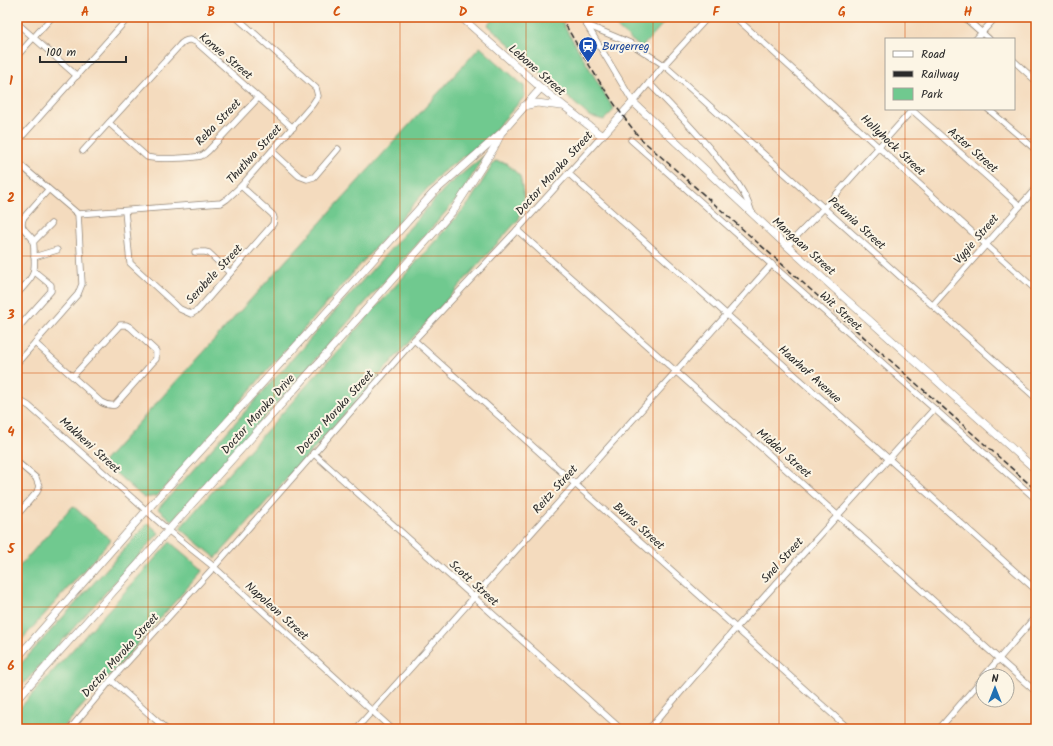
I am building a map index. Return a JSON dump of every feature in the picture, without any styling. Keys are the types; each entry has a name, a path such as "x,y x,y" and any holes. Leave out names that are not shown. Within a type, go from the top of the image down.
{"street":[{"path":"17,56 52,17"},
{"path":"17,142 130,17"},
{"name":"Thutlwa Street","path":"78,214 221,203 227,200 241,186 316,100 318,96 316,88 236,17"},
{"name":"Lebone Street","path":"461,17 562,106 602,136"},
{"name":"Mangaan Street","path":"582,17 633,102 787,246 1036,470"},
{"path":"633,102 648,83 708,17"},
{"name":"Hollyhock Street","path":"735,17 1036,290"},
{"path":"964,17 988,38"},
{"path":"977,38 996,17"},
{"path":"17,23 77,76"},
{"name":"Petunia Street","path":"587,25 630,43 664,65 1036,398"},
{"name":"Korwe Street","path":"83,151 179,46 187,40 196,42 292,128"},
{"path":"1015,62 1036,81"},
{"path":"648,83 712,150 742,188 752,213"},
{"name":"Doctor Moroka Drive","path":"17,658 146,511 433,193 502,132 541,88"},
{"name":"Reba Street","path":"110,123 147,157 197,157 206,154 258,98"},
{"name":"Doctor Moroka Street","path":"70,729 111,680 214,567 414,340 569,174 633,102"},
{"path":"524,106 544,103 562,106"},
{"path":"787,246 824,208 913,110"},
{"name":"Aster Street","path":"913,110 1020,206"},
{"path":"989,110 1036,150"},
{"name":"Doctor Moroka Drive","path":"17,699 453,211 494,148 502,132"},
{"name":"Wit Street","path":"631,140 1036,499"},
{"path":"272,151 299,176 307,179 314,177 338,149"},
{"path":"17,162 78,214 82,284 81,290 78,294 17,363"},
{"name":"Haarhof Avenue","path":"569,174 1036,590"},
{"name":"Serobele Street","path":"125,211 130,264 183,311 190,314 195,313 271,228 274,221 272,215 241,186"},
{"name":"Vygie Street","path":"933,305 1036,188"},
{"path":"17,225 48,190"},
{"path":"17,294 33,277 35,272 33,242 24,230 21,223 22,219"},
{"path":"33,242 51,224"},
{"name":"Middel Street","path":"517,230 1036,692"},
{"path":"34,257 57,250"},
{"path":"195,252 205,252 209,254 230,273"},
{"name":"Reitz Street","path":"356,729 772,264"},
{"path":"17,329 51,291 50,285 35,272"},
{"path":"35,343 106,405 115,405 156,359 156,351 126,324 120,325 73,376"},
{"name":"Burns Street","path":"414,340 849,729"},
{"name":"Makheni Street","path":"17,399 29,406 146,511"},
{"name":"Snel Street","path":"649,729 736,628 934,409"},
{"name":"Scott Street","path":"313,453 621,729"},
{"path":"17,462 36,478 39,486 37,492 17,515"},
{"name":"Napoleon Street","path":"146,511 214,567 392,729"},
{"path":"992,668 1036,616"},
{"path":"111,680 166,729"},
{"path":"939,729 975,687"}],"green space":[{"path":"494,17 559,17 614,110 604,120 589,116 488,25"},
{"path":"619,17 669,17 641,48 613,24"},
{"path":"480,47 524,86 525,96 484,142 441,173 157,496 144,498 103,462"},
{"path":"484,156 459,197 172,521 158,509 447,186"},
{"path":"495,161 506,163 520,176 524,197 519,219 216,558 180,528 469,203"},
{"path":"73,506 111,540 17,645 17,569"},
{"path":"148,523 159,533 17,691 17,668"},
{"path":"170,542 203,570 62,729 17,729 17,711"}],"railway":[{"path":"561,17 588,64 640,138 1036,490"}],"place":[{"name":"Burgerreg","path":"588,63"}]}
